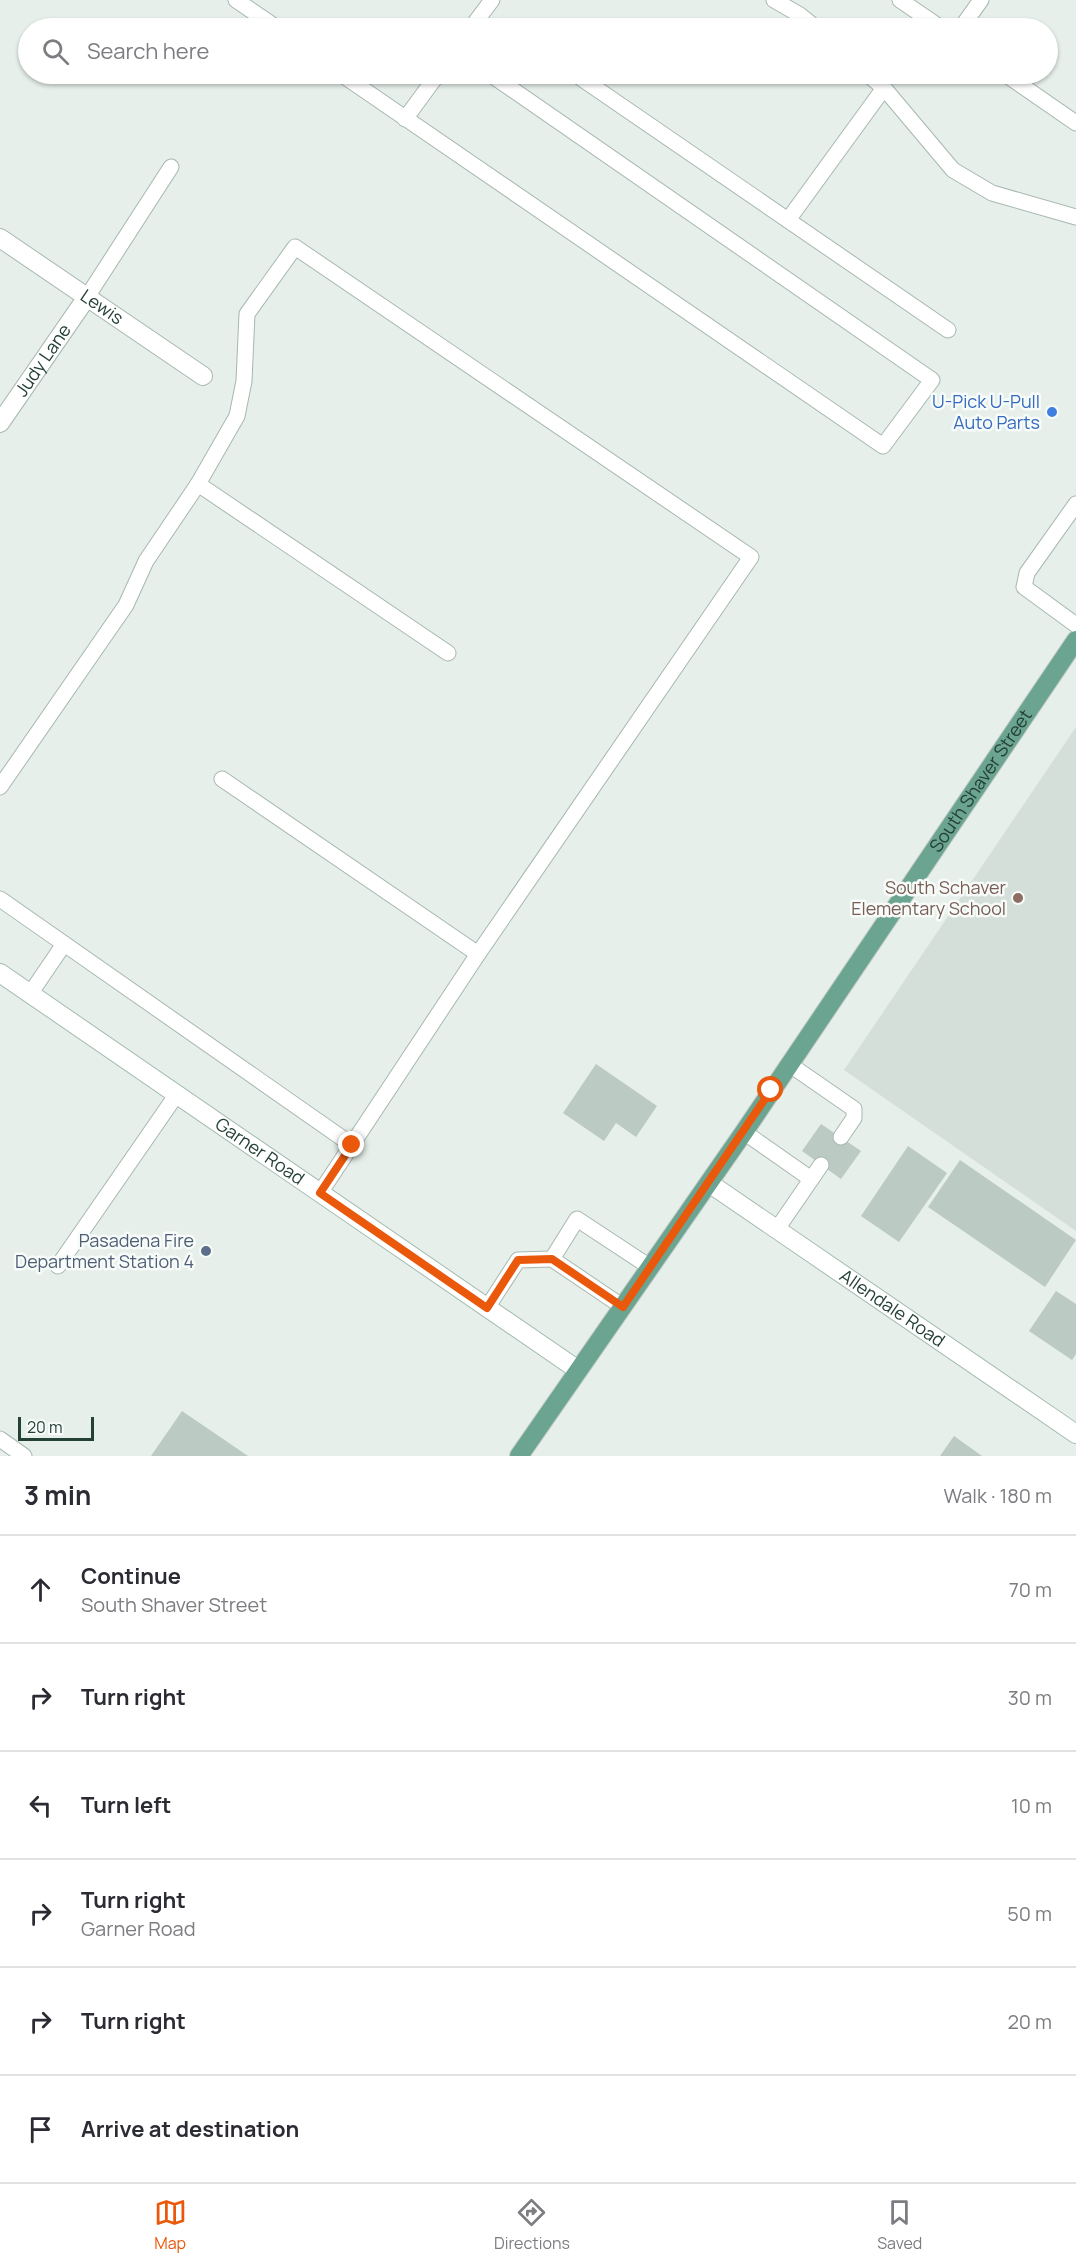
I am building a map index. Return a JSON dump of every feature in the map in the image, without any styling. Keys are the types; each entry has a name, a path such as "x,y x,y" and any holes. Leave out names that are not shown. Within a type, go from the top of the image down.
{"main road":[{"name":"South Shaver Street","path":"519,1456 744,1132 1076,640"}],"street":[{"name":"Lewis","path":"0,237 203,376"},
{"name":"Judy Lane","path":"0,423 87,297"},
{"name":"Garner Road","path":"0,973 578,1370"},
{"name":"Allendale Road","path":"709,1183 1076,1434"}],"lane":[{"path":"237,0 263,18"},
{"path":"478,18 492,0"},
{"path":"774,0 804,18"},
{"path":"900,0 926,18"},
{"path":"968,18 981,0"},
{"path":"356,84 883,446 932,380 504,84"},
{"path":"405,118 430,84"},
{"path":"590,84 948,330"},
{"path":"879,84 953,170 992,193 1076,217"},
{"path":"1019,84 1076,123"},
{"path":"788,220 884,88"},
{"path":"87,297 171,167"},
{"path":"0,788 126,605 146,561 198,484 237,416 244,381 247,314 295,247 751,557 478,954 320,1193"},
{"path":"198,484 448,653"},
{"path":"1076,504 1070,526 1027,573 1024,587 1076,625"},
{"path":"222,779 478,954"},
{"path":"0,899 352,1145"},
{"path":"30,994 64,944"},
{"path":"789,1064 854,1109 854,1118 841,1137"},
{"path":"58,1266 177,1094"},
{"path":"744,1132 811,1179"},
{"path":"777,1229 821,1165"},
{"path":"552,1259 577,1220 650,1267"},
{"path":"487,1308 518,1260 552,1259 623,1307"},
{"path":"0,1440 24,1456"}],"shaded area":[{"name":"South Schaver Elementary School","path":"1076,727 1076,1231 844,1070"}],"building":[{"path":"596,1064 657,1106 636,1137 616,1123 604,1141 563,1113"},
{"path":"821,1124 861,1151 841,1179 802,1151"},
{"path":"908,1146 947,1173 899,1242 861,1216"},
{"path":"960,1160 1076,1240 1045,1287 928,1207"},
{"path":"1056,1291 1076,1304 1076,1354 1072,1360 1029,1331"},
{"path":"182,1411 248,1456 151,1456"},
{"path":"954,1436 982,1456 940,1456"}],"place":[{"name":"U-Pick U-Pull Auto Parts","path":"1052,412"},
{"name":"South Schaver Elementary School","path":"1018,898"},
{"name":"Pasadena Fire Department Station 4","path":"206,1251"}],"route":[{"path":"352,1145 320,1193 487,1308 518,1260 552,1259 623,1307 771,1090"}]}
